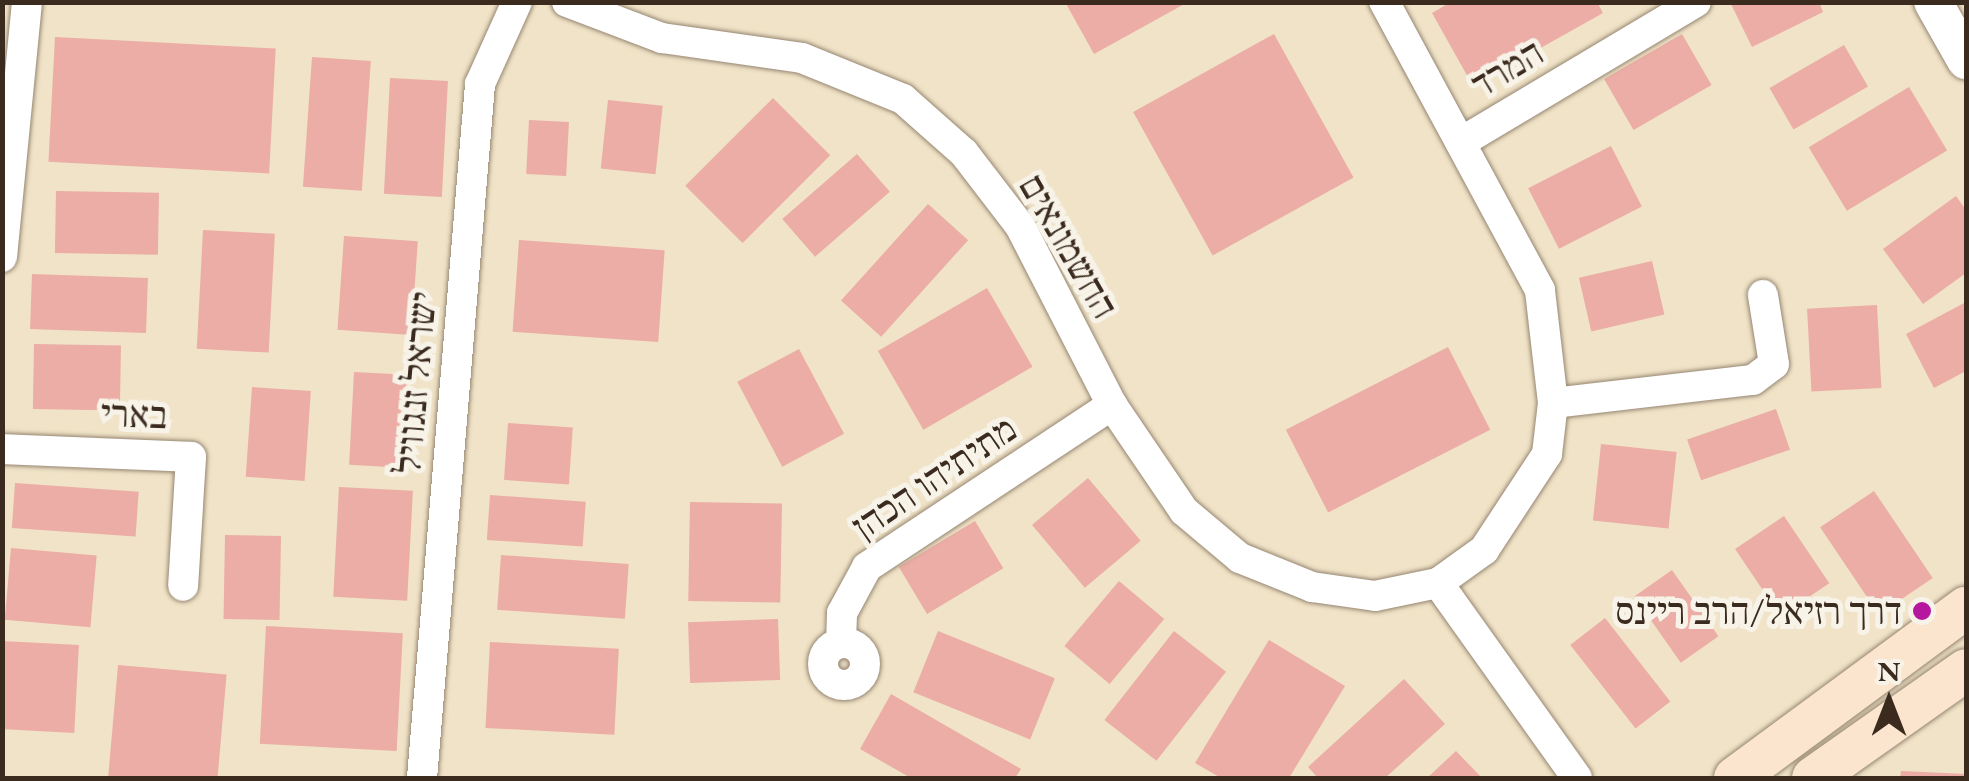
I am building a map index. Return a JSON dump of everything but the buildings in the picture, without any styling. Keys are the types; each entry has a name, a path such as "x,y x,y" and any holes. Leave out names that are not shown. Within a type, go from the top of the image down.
{"main road":[{"path":"1735,778 1966,608"},
{"path":"1813,778 1966,670"}],"street":[{"path":"2,257 27,2"},
{"name":"ישראל זנגוויל","path":"422,778 480,84 518,2"},
{"name":"החשמונאים","path":"568,2 662,38 802,58 903,99 964,152 1020,226 1112,405 1184,511 1240,558 1312,588 1375,596 1438,584 1484,550 1518,504 1547,454 1554,404 1540,290 1463,141 1384,2"},
{"name":"המרד","path":"1463,141 1696,2"},
{"path":"1933,2 1966,60"},
{"path":"1554,404 1753,380 1774,364 1763,295"},
{"name":"מתיתיהו הכהן","path":"841,643 842,614 867,567 1112,405"},
{"name":"בארי","path":"2,449 192,456 182,586"},
{"path":"1438,584 1576,778"}],"place":[{"name":"דרך רזיאל/הרב ריינס","path":"1922,611"}]}
